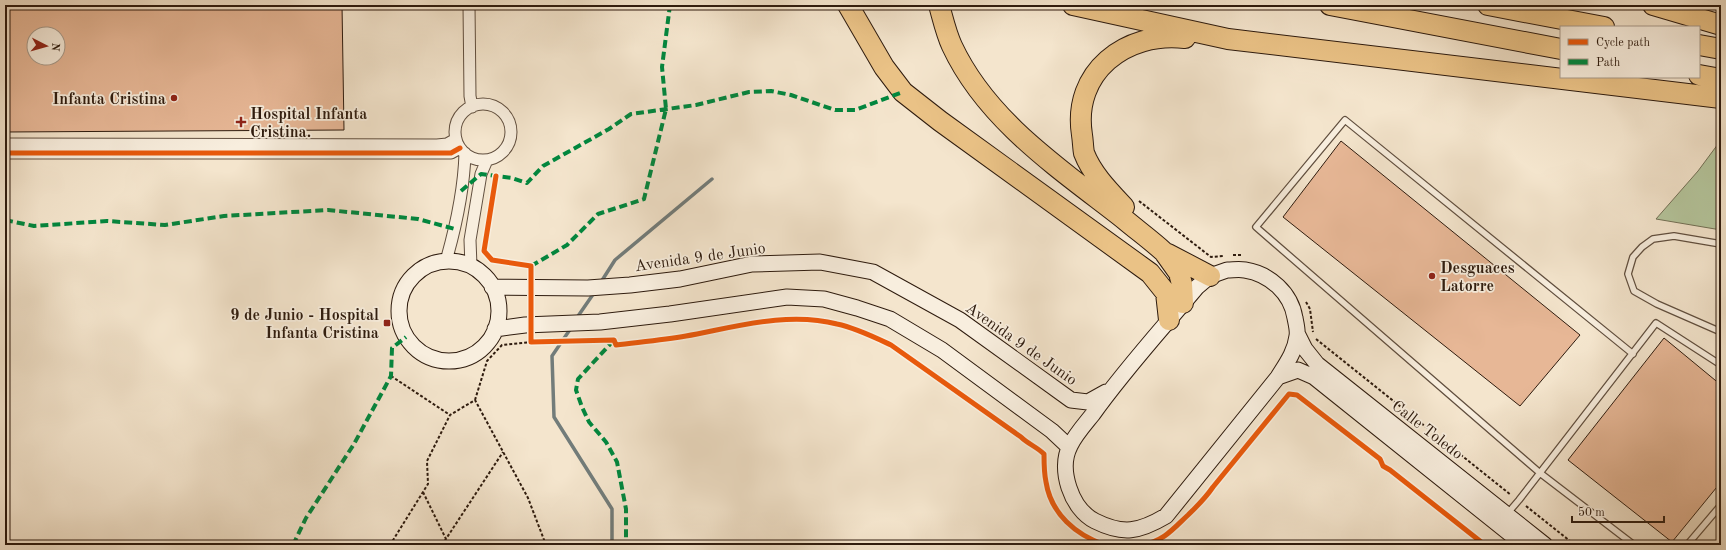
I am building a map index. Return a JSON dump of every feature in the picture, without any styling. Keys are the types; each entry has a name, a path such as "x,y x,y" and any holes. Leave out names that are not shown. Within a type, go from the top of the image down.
{"highway":[{"path":"848,5 884,67 903,92 940,121 1150,273 1166,293 1169,320"},
{"path":"939,5 951,45 963,68 999,115 1036,149 1161,249 1210,276"},
{"path":"1073,5 1228,39 1721,98"},
{"path":"1330,5 1560,49"},
{"path":"1488,5 1599,26"},
{"path":"1653,5 1721,26"},
{"path":"1184,303 1179,273 1148,232 1100,180 1084,153 1080,124 1083,98 1097,70 1117,52 1142,41 1169,36 1204,41 1228,39"},
{"path":"1700,45 1721,49"},
{"path":"1700,75 1721,79"}],"main road":[{"path":"446,261 459,262 471,266 487,278 497,299 498,313 495,329 487,343 475,353 461,359 445,361 430,357 416,349 406,337 399,318 399,304 403,291 410,279 420,270 432,263 446,261"},
{"name":"Avenida 9 de Junio","path":"492,287 588,288 680,279 752,264 820,262 873,272 960,320 1071,400 1088,402 1110,390"},
{"path":"1227,270 1244,270 1260,274 1275,283 1287,296 1294,311 1298,335 1291,356 1278,378 1166,516 1148,526 1129,530 1109,528 1091,519 1077,504 1068,486 1065,467 1069,447 1110,390 1184,303 1197,287 1210,276 1227,270"},
{"path":"495,329 531,325 581,323 670,314 788,297 830,301 890,319 960,364 1052,431 1069,447"},
{"name":"Calle Toledo","path":"1298,335 1305,348 1317,364 1545,545"},
{"name":"Calle Toledo","path":"1278,378 1298,370 1314,377 1524,545"}],"street":[{"path":"469,5 470,96 472,107"},
{"path":"5,144 447,144 460,147 471,158 487,160 499,156 508,146 511,133 509,120 504,113 493,106 480,104 472,107 464,112 458,120 455,129 460,147 464,170 455,229 446,261"},
{"path":"5,153 450,153 460,147"},
{"path":"471,266 470,240 481,174 487,160"}],"lane":[{"path":"1633,354 1345,120 1256,227 1540,473 1634,545"},
{"path":"1721,244 1674,236 1652,239 1633,257 1628,274 1634,291 1657,304 1721,332"},
{"path":"1507,514 1656,323 1721,365"},
{"path":"1687,545 1721,505"}],"path":[{"path":"390,545 428,484 427,461 450,415 475,400 487,361 502,345 533,342 531,325"},
{"path":"1298,335 1314,338 1575,545"},
{"path":"391,376 450,415"},
{"path":"475,400 528,498 546,545"},
{"path":"442,545 503,452"},
{"path":"423,492 446,539"}],"green space":[{"path":"1721,140 1721,230 1656,219 1698,171"}],"building":[{"name":"Infanta Cristina","path":"6,5 342,5 344,130 5,132"},
{"name":"Desguaces Latorre","path":"1341,141 1580,335 1520,406 1283,217"},
{"path":"1664,338 1721,385 1721,482 1672,542 1568,460"}],"waterway":[{"path":"601,282 615,260 712,179"},
{"path":"576,319 594,293"},
{"path":"571,328 552,356 554,417 612,509 612,545"}],"marked path":[{"path":"531,266 567,245 598,214 644,199 666,109 662,67 670,5"},
{"path":"461,191 481,174 512,178 527,183 543,166 609,129 631,114 696,105 749,92 771,91 791,95 835,110 855,110 903,92"},
{"path":"5,220 34,226 107,221 165,225 224,216 328,210 418,219 455,229"},
{"path":"293,545 306,518 354,444 391,376 392,348 406,337"},
{"path":"614,340 578,379 576,390 589,422 606,442 617,462 626,509 626,545"}],"cycle path":[{"path":"5,153 451,153 460,148"},
{"path":"496,176 484,251 492,260 531,266 531,342 614,340 616,345 677,337 762,322 800,319 818,320 851,328 891,345 1044,454 1046,482 1053,504 1059,513 1066,522 1075,529 1094,541 1105,545"},
{"path":"1142,545 1156,541 1168,534 1198,505 1289,394 1297,395 1380,459 1383,466 1485,545"}],"place":[{"name":"Infanta Cristina","path":"174,98"},
{"name":"Hospital Infanta Cristina.","path":"241,122"},
{"name":"Desguaces Latorre","path":"1432,276"},
{"name":"9 de Junio - Hospital Infanta Cristina","path":"387,323"}]}
